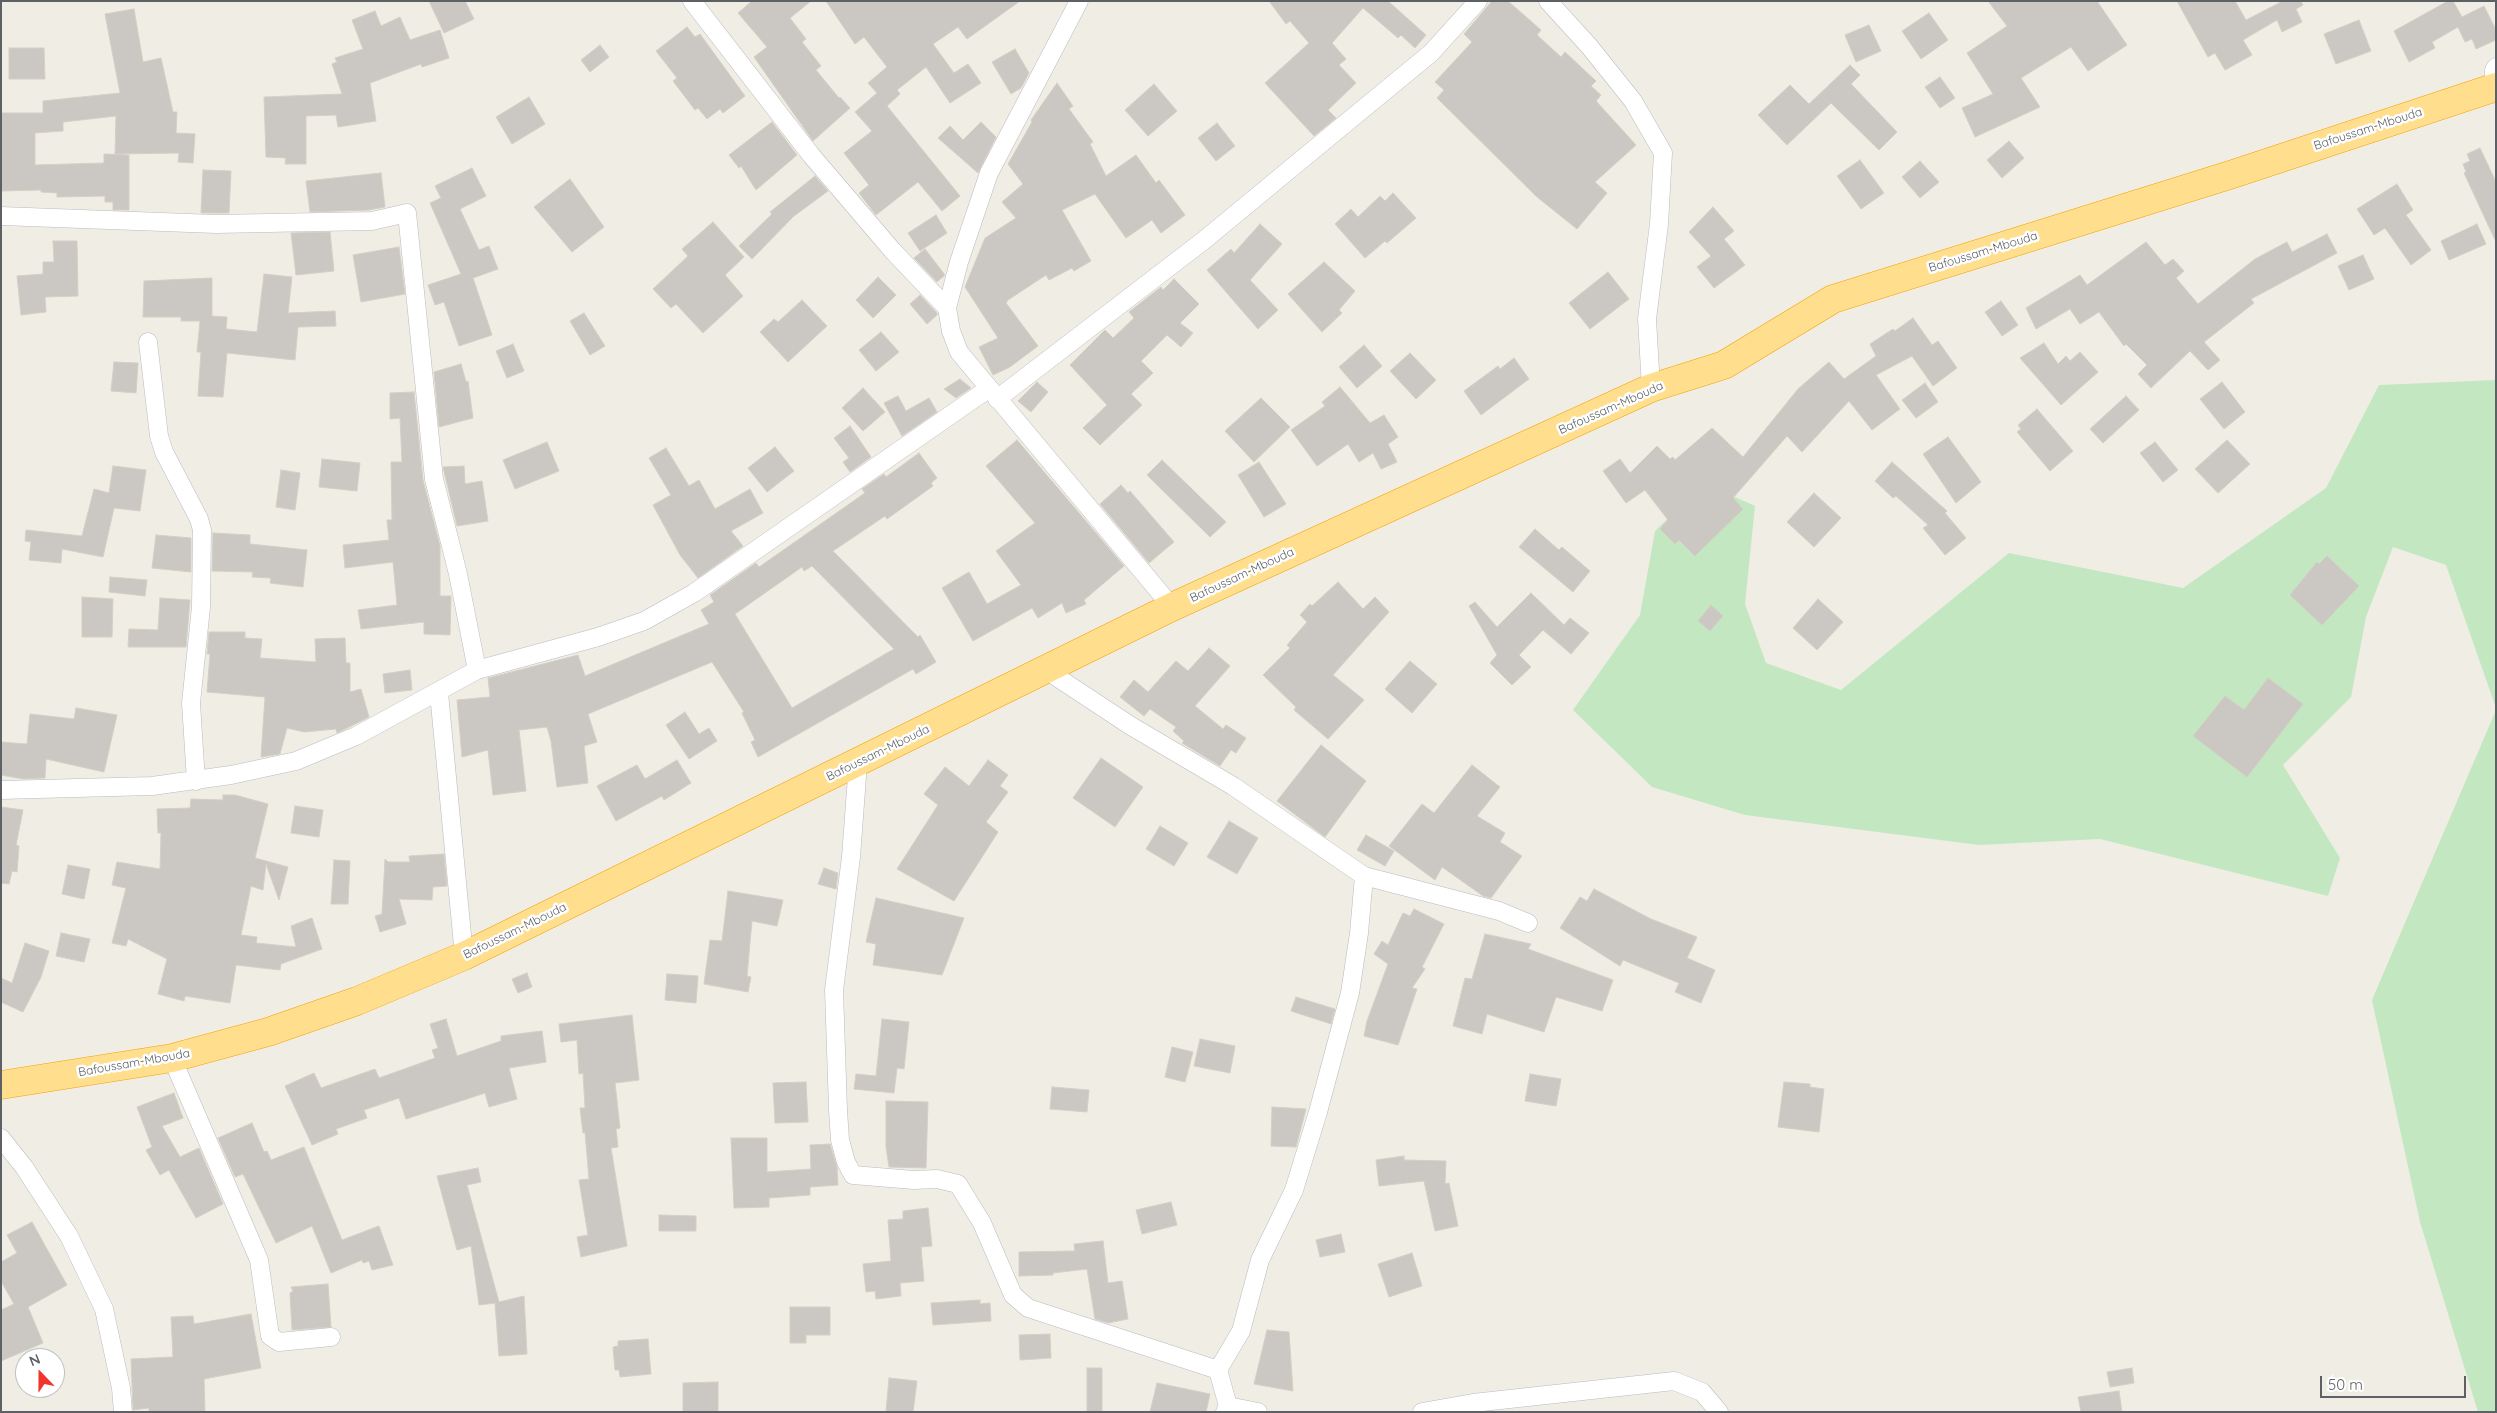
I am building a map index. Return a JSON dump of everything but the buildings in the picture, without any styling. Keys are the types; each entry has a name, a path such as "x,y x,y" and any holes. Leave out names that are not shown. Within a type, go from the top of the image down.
{"highway":[{"name":"Bafoussam-Mbouda","path":"1,1085 172,1058 268,1032 357,1001 464,956 1172,607 1651,388 1724,365 1832,299 2233,174 2495,80"}],"street":[{"path":"692,1 812,155 892,250 947,308"},
{"path":"1079,1 989,173 959,262 947,308 951,331 959,352 1172,607"},
{"path":"1,790 152,786 196,781 296,761 356,736 439,693 476,670 598,638 644,621 694,593 993,394 1203,242 1431,53 1478,1"},
{"path":"1548,1 1589,46 1634,101 1663,153 1659,224 1647,319 1651,388"},
{"path":"1,216 216,224 372,221 407,213 434,480 458,574 476,670"},
{"path":"148,342 159,436 164,452 199,519 202,530 201,607 191,703 196,781"},
{"path":"1046,670 1131,726 1232,786 1364,876 1499,911 1528,923"},
{"path":"439,693 464,956"},
{"path":"858,763 851,857 834,990 840,1140 846,1162 853,1175 914,1180 937,1179 958,1184 982,1223 1013,1295 1028,1308 1218,1370"},
{"path":"1258,1412 1227,1409 1218,1370 1241,1331 1260,1260 1294,1190 1318,1112 1350,993 1360,933 1364,876"},
{"path":"172,1058 259,1260 270,1336 278,1342 331,1337"},
{"path":"1,1138 24,1167 69,1236 104,1309 121,1388 123,1412"},
{"path":"1422,1412 1473,1404 1674,1381 1702,1392 1719,1412"}],"green space":[{"path":"2496,380 2496,708 2446,565 2393,547 2366,617 2351,697 2283,765 2340,858 2328,896 2100,839 1979,845 1745,815 1652,787 1573,710 1640,615 1655,531 1704,483 1755,506 1745,604 1766,663 1841,690 2009,553 2183,588 2326,488 2379,385"},
{"path":"2496,710 2496,1412 2478,1412 2420,1222 2372,1000"}]}
